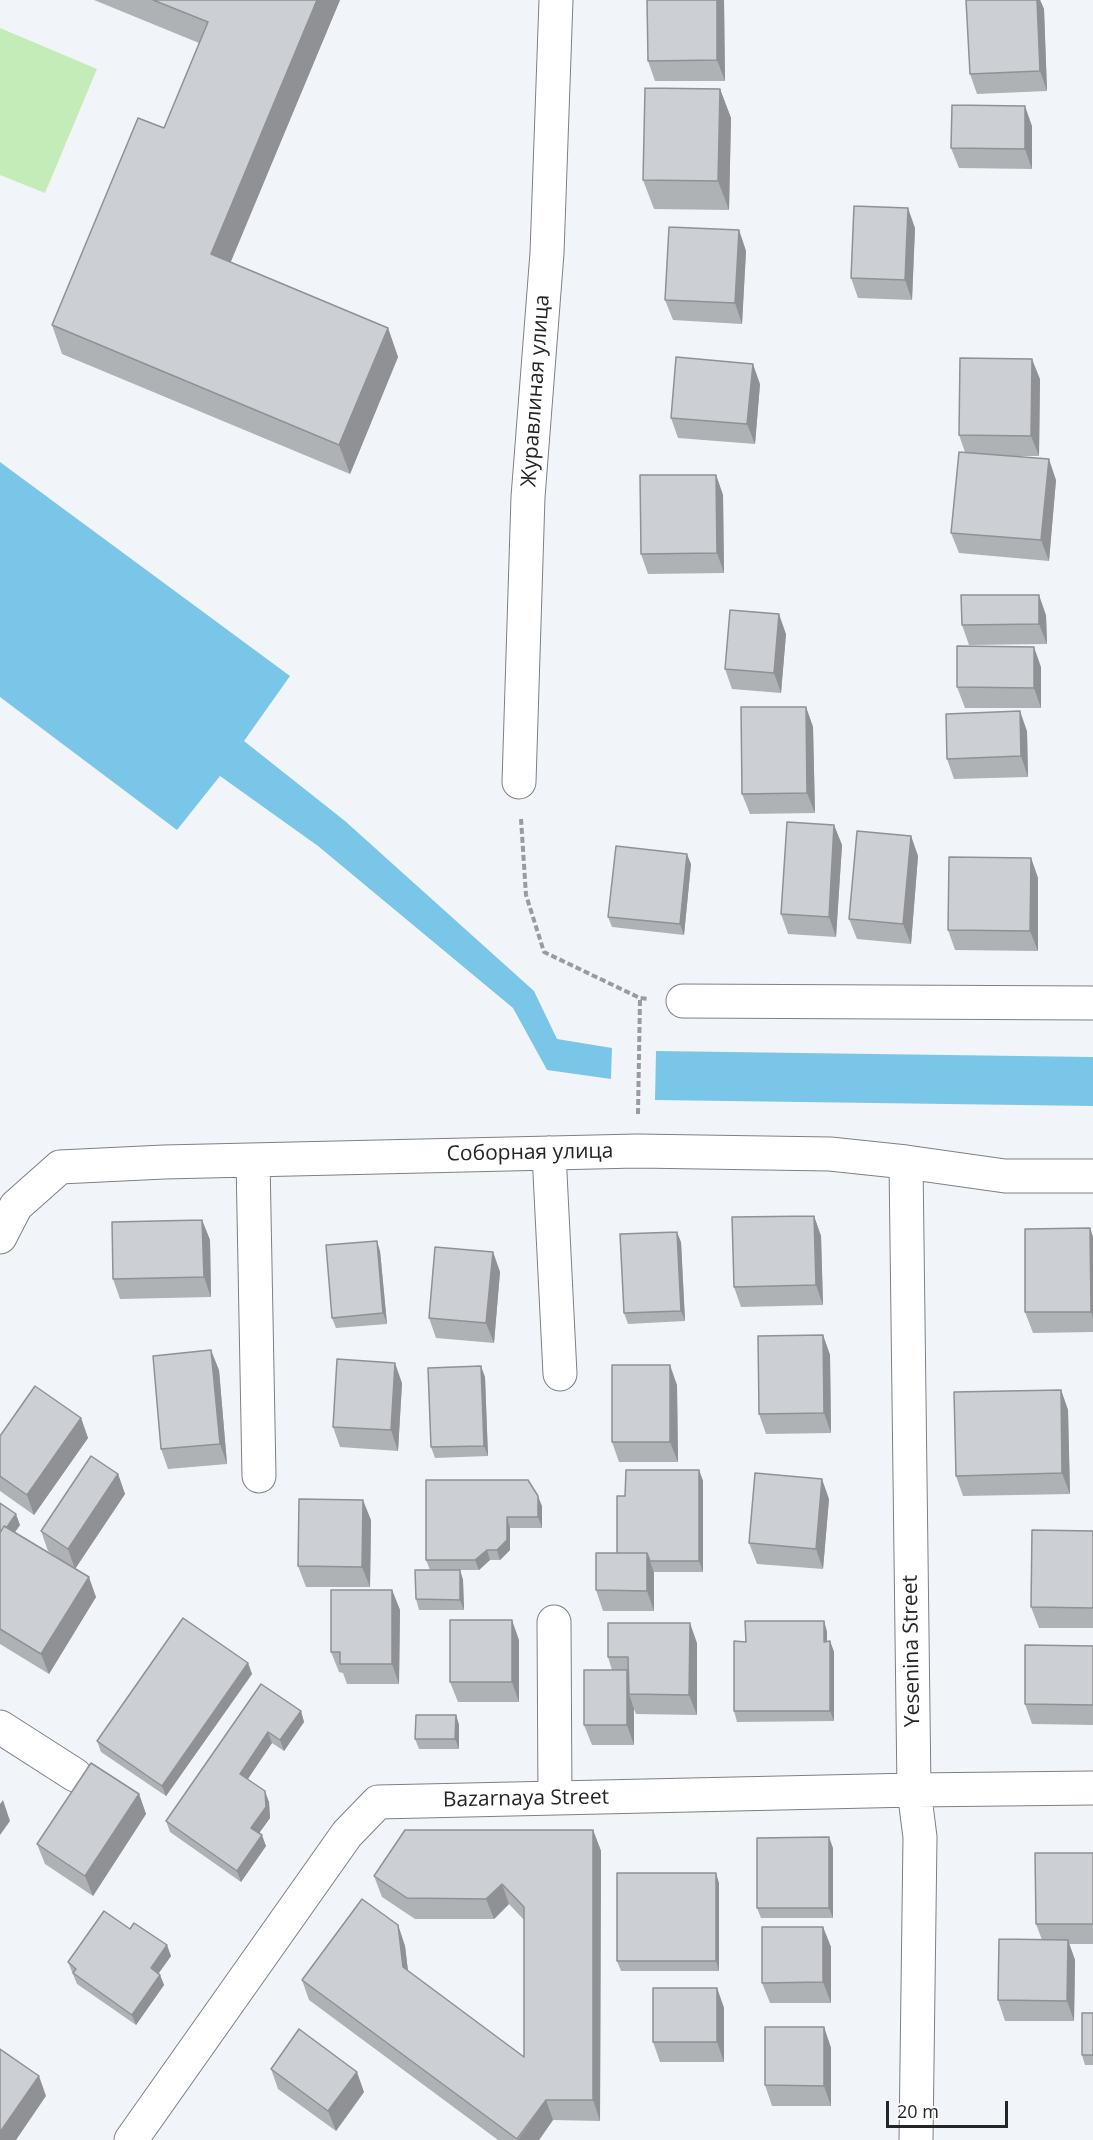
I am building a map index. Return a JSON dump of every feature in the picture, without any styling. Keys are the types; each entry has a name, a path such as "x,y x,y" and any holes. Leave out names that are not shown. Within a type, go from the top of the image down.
{"street":[{"name":"Журавлиная улица","path":"519,782 528,497 547,254 555,0"},
{"path":"683,1001 1093,1003"},
{"name":"Соборная улица","path":"0,1238 8,1201 60,1167 638,1151 830,1154 1005,1176 1093,1176"},
{"path":"549,1153 560,1374"},
{"path":"253,1160 258,1476"},
{"name":"Yesenina Street","path":"906,1162 914,1790 920,1837 916,2140"},
{"path":"554,1622 555,1798"},
{"path":"0,1727 75,1774"},
{"name":"Bazarnaya Street","path":"131,2140 347,1834 378,1803 1093,1788"}],"path":[{"path":"519,782 526,895 544,952 640,998 683,1001"},
{"path":"638,1151 640,998"}],"green space":[{"path":"0,28 97,69 45,193 0,175"}],"water":[{"path":"0,462 290,676 244,741 345,821 534,991 557,1039 612,1048 611,1079 547,1070 513,1008 318,846 220,776 177,830 0,697"},
{"path":"656,1051 1093,1057 1093,1106 655,1100"}],"building":[{"path":"153,0 317,0 211,254 388,328 339,445 52,325 138,118 164,128 208,22"},
{"path":"647,0 717,0 717,60 648,61"},
{"path":"966,0 1037,0 1040,71 970,74"},
{"path":"645,88 720,89 718,181 643,180"},
{"path":"952,105 1025,106 1025,149 951,148"},
{"path":"854,206 908,208 905,280 851,278"},
{"path":"669,227 739,230 735,303 665,300"},
{"path":"676,357 753,364 747,424 671,418"},
{"path":"960,358 1032,359 1031,436 959,435"},
{"path":"959,452 1049,459 1041,540 951,533"},
{"path":"640,475 716,475 717,553 641,554"},
{"path":"961,595 1039,595 1039,624 962,625"},
{"path":"730,610 779,614 774,673 725,669"},
{"path":"957,646 1034,647 1034,688 957,687"},
{"path":"741,707 806,707 807,793 742,794"},
{"path":"1020,711 1021,756 947,759 946,714"},
{"path":"787,822 834,825 829,917 781,914"},
{"path":"857,831 911,836 903,924 849,919"},
{"path":"616,846 687,854 680,924 608,917"},
{"path":"949,857 1031,858 1030,931 948,930"},
{"path":"814,1216 816,1285 734,1287 732,1217"},
{"path":"202,1220 204,1277 113,1279 112,1222"},
{"path":"1090,1228 1091,1312 1025,1312 1025,1229"},
{"path":"677,1232 681,1311 624,1313 620,1234"},
{"path":"377,1241 383,1313 332,1318 326,1245"},
{"path":"435,1247 493,1252 486,1323 429,1318"},
{"path":"823,1335 824,1413 759,1414 758,1336"},
{"path":"211,1350 220,1444 161,1449 153,1356"},
{"path":"337,1359 395,1363 391,1430 333,1427"},
{"path":"612,1365 670,1365 670,1442 612,1442"},
{"path":"481,1366 484,1446 431,1447 428,1368"},
{"path":"35,1386 81,1418 27,1495 0,1476 0,1436"},
{"path":"1061,1390 1062,1473 956,1476 954,1392"},
{"path":"91,1456 118,1474 68,1549 41,1531"},
{"path":"626,1470 699,1470 699,1561 650,1561 647,1553 617,1553 617,1496 625,1496"},
{"path":"755,1473 822,1479 816,1549 749,1543"},
{"path":"426,1480 528,1480 538,1496 538,1517 507,1517 507,1540 497,1550 487,1550 475,1560 426,1560"},
{"path":"299,1499 363,1500 362,1567 298,1566"},
{"path":"0,1503 16,1514 0,1533"},
{"path":"4,1526 89,1577 41,1654 0,1629 0,1533"},
{"path":"1032,1530 1093,1531 1093,1608 1031,1607"},
{"path":"596,1553 647,1553 647,1591 596,1590"},
{"path":"415,1570 460,1570 460,1600 416,1599"},
{"path":"331,1590 392,1590 392,1664 340,1664 340,1652 331,1652"},
{"path":"183,1618 248,1663 162,1786 97,1741"},
{"path":"450,1620 512,1620 512,1682 450,1682"},
{"path":"745,1621 824,1621 824,1642 830,1641 830,1711 734,1711 734,1641 746,1642"},
{"path":"608,1623 690,1623 689,1695 629,1694 628,1657 608,1657"},
{"path":"1025,1645 1093,1646 1093,1705 1025,1704"},
{"path":"584,1670 627,1670 627,1725 584,1725"},
{"path":"261,1684 301,1711 280,1740 268,1732 240,1774 265,1791 266,1807 251,1828 262,1835 237,1871 166,1821"},
{"path":"416,1715 456,1715 455,1739 415,1739"},
{"path":"91,1763 139,1794 85,1876 37,1844"},
{"path":"405,1830 593,1830 593,2100 546,2100 517,2139 302,1980 362,1899 398,1925 403,1967 524,2057 524,1907 502,1884 486,1899 407,1898 374,1876"},
{"path":"829,1837 829,1908 757,1908 757,1838"},
{"path":"1035,1853 1093,1853 1093,1924 1036,1924"},
{"path":"617,1873 716,1873 716,1961 617,1961"},
{"path":"104,1911 130,1929 134,1923 167,1945 151,1968 160,1975 132,2015 73,1973 76,1969 68,1962"},
{"path":"762,1927 823,1927 823,1982 762,1983"},
{"path":"999,1939 1068,1940 1067,2001 998,2000"},
{"path":"653,1988 717,1988 717,2042 653,2042"},
{"path":"1082,2013 1093,2013 1093,2055 1082,2055"},
{"path":"765,2027 824,2027 824,2086 765,2085"},
{"path":"299,2029 357,2072 328,2111 271,2069"},
{"path":"0,2049 39,2076 0,2132"}]}
